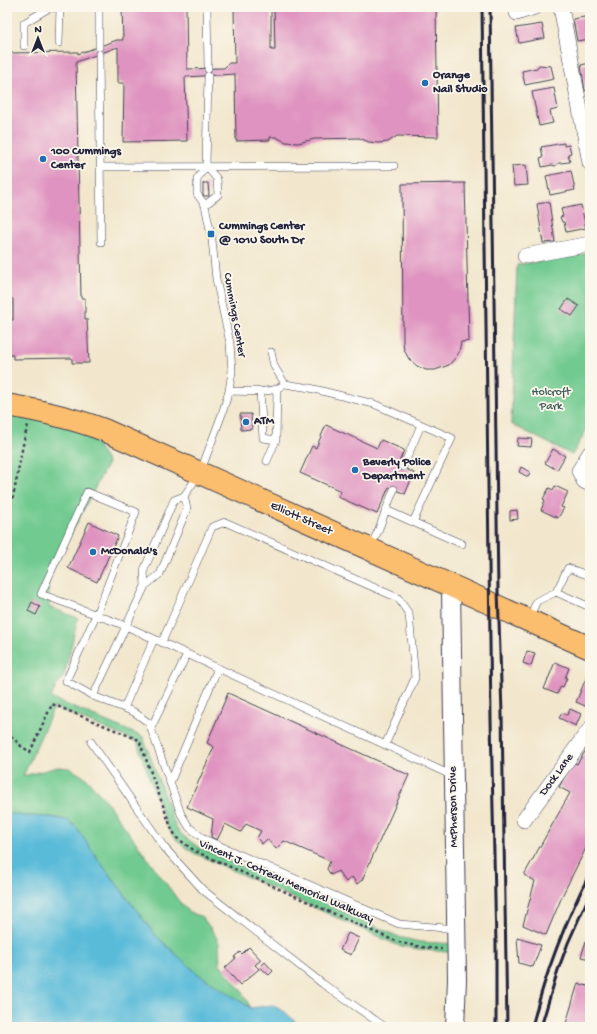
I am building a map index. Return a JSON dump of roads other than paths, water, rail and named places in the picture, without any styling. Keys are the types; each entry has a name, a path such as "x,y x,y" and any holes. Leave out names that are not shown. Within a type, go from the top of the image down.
{"main road":[{"name":"Elliott Street","path":"7,405 33,409 84,422 590,648"}],"street":[{"path":"517,13 535,7"},
{"path":"561,7 585,104 590,163"},
{"path":"525,256 590,244"},
{"path":"590,453 579,471 584,481 590,484"},
{"name":"McPherson Drive","path":"451,587 456,929 455,1027"},
{"name":"Dock Lane","path":"524,820 590,729"}],"lane":[{"path":"24,46 24,23 49,8 73,7"},
{"path":"99,7 101,242"},
{"path":"205,204 218,194 217,179 206,166 208,72 207,7"},
{"path":"59,43 60,8"},
{"name":"Cummings Center","path":"145,586 144,570 174,500 184,496 200,473 222,414 229,391 232,372 230,343 216,279 212,240 205,204 197,194 197,179 206,166"},
{"path":"101,167 394,166"},
{"path":"271,352 274,366 285,384"},
{"path":"229,391 260,391 277,389 285,384 310,388 374,404 452,438 413,522"},
{"path":"267,461 276,440 277,389"},
{"path":"260,391 263,438 276,440"},
{"path":"403,467 421,425"},
{"path":"369,550 394,489"},
{"path":"454,777 126,626 96,615 41,594 87,492 136,512 96,615 66,681 93,696 134,712 149,724 181,814 189,827 204,839 399,924 456,929"},
{"path":"93,696 145,586 160,574 187,509 184,496"},
{"path":"386,510 462,544"},
{"path":"124,708 158,641 212,527 225,522 398,598 409,614 415,678 385,745"},
{"path":"527,620 537,601 556,592 568,568 590,576"},
{"path":"556,592 590,607"},
{"path":"151,728 186,654"},
{"path":"170,783 218,668"},
{"path":"91,742 160,842 178,865 202,890 323,984 385,1027"}],"water":[{"path":"7,813 67,820 76,827 100,862 156,936 198,974 251,1008 272,1005 285,1012 299,1027 7,1027"}],"railway":[{"path":"482,7 496,1027"},
{"path":"490,7 498,590 502,714 507,1027"},
{"path":"532,1027 556,948 590,873"},
{"path":"541,1027 558,970 568,943 590,894"}],"place":[{"name":"Orange Nail Studio","path":"425,83"},
{"name":"100 Cummings Center","path":"43,159"},
{"name":"Cummings Center @ 101U South Dr","path":"211,234"},
{"name":"ATM","path":"246,422"},
{"name":"Beverly Police Department","path":"355,470"},
{"name":"McDonald's","path":"93,552"}],"park label":[{"name":"Holcroft Park","path":"551,400"}]}
